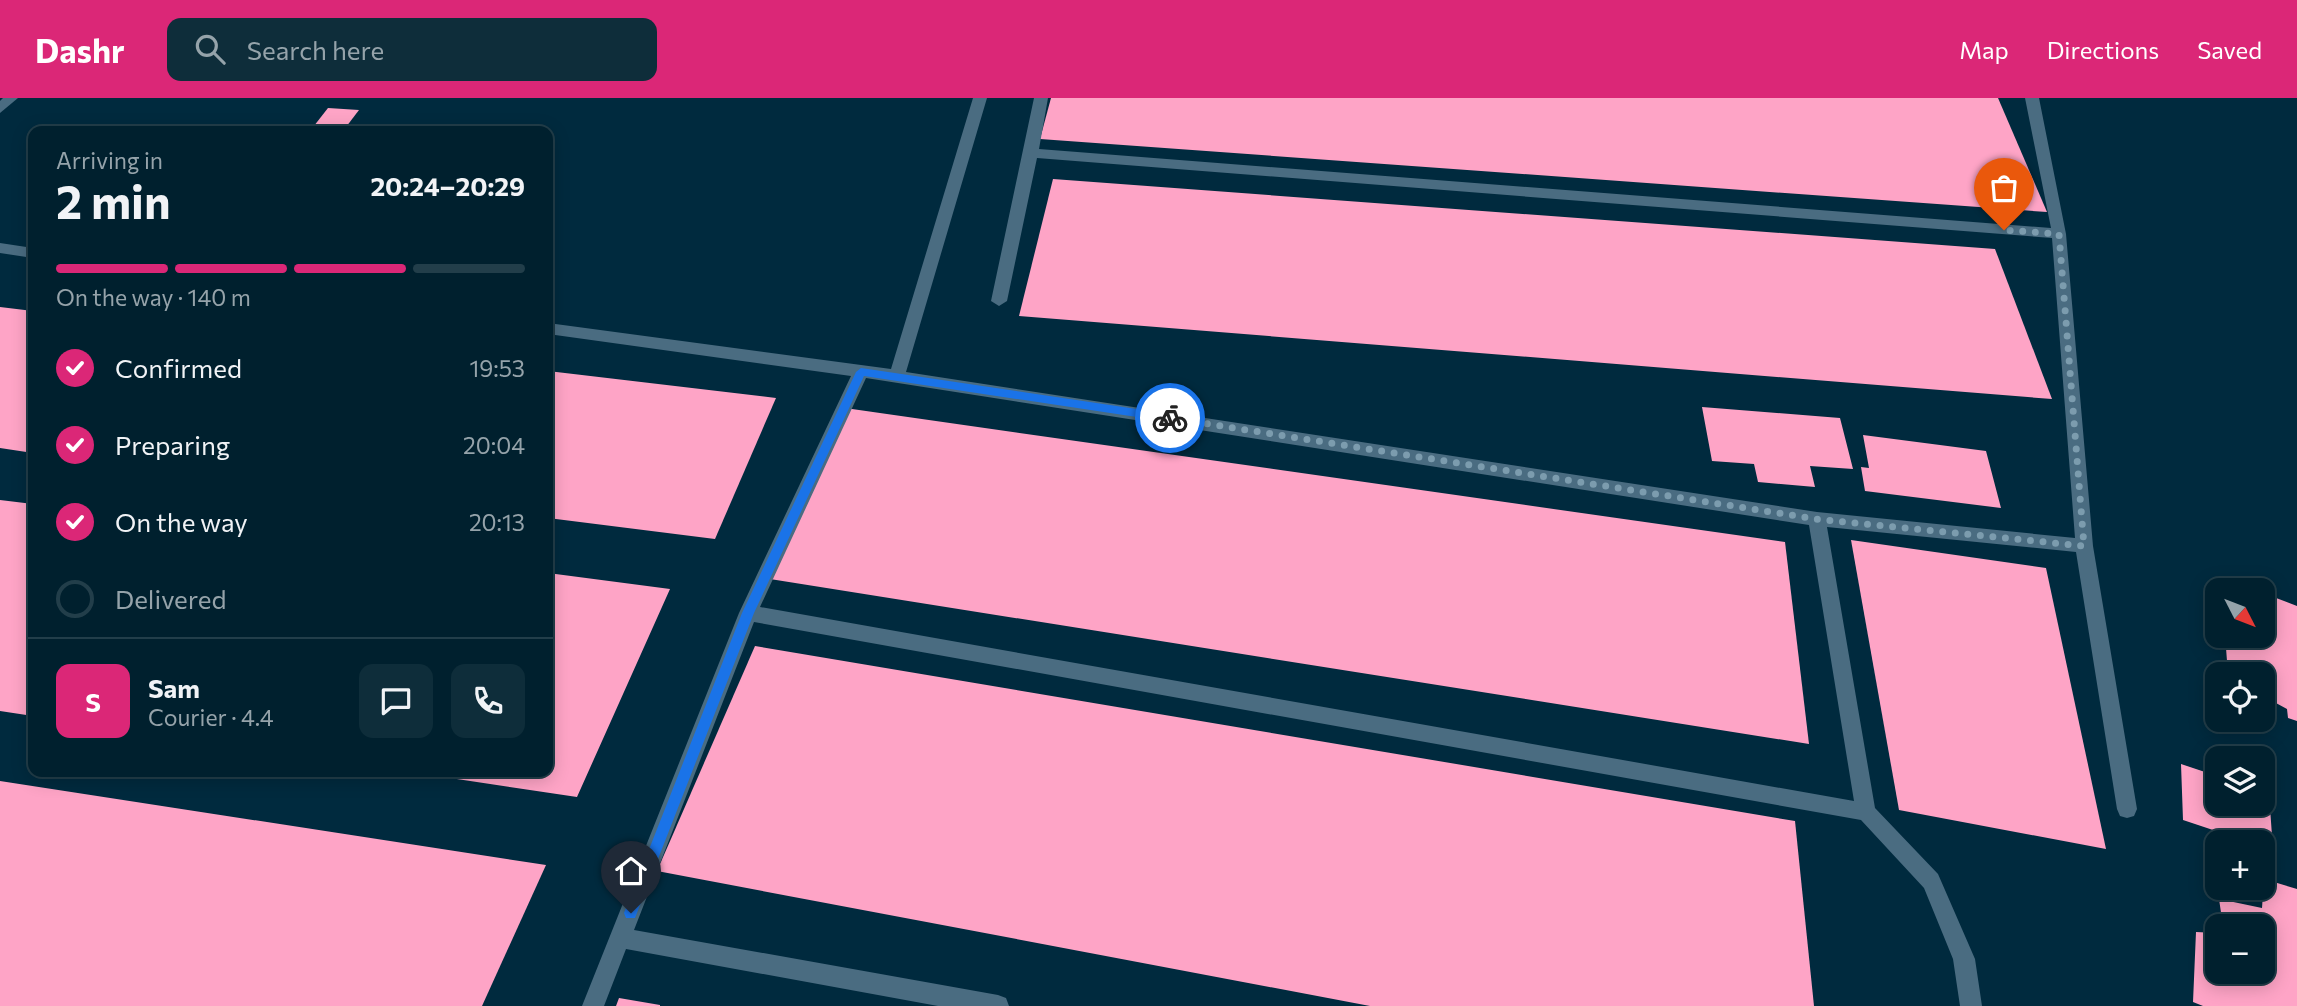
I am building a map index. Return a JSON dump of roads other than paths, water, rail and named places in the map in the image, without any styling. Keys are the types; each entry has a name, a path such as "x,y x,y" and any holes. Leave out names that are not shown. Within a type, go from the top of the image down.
{"street":[{"path":"0,109 11,98"},
{"path":"897,376 980,98"},
{"path":"999,301 1041,98"},
{"path":"2032,98 2059,234 2084,546 2127,809"},
{"path":"1031,153 2059,234"},
{"path":"0,248 28,252"},
{"path":"553,329 897,376 1816,519 2084,546"},
{"path":"593,1006 748,613 861,372"},
{"path":"1816,519 1866,812 1931,881 1964,958 1971,1006"},
{"path":"748,613 1866,812"},
{"path":"621,938 998,1006"}]}
